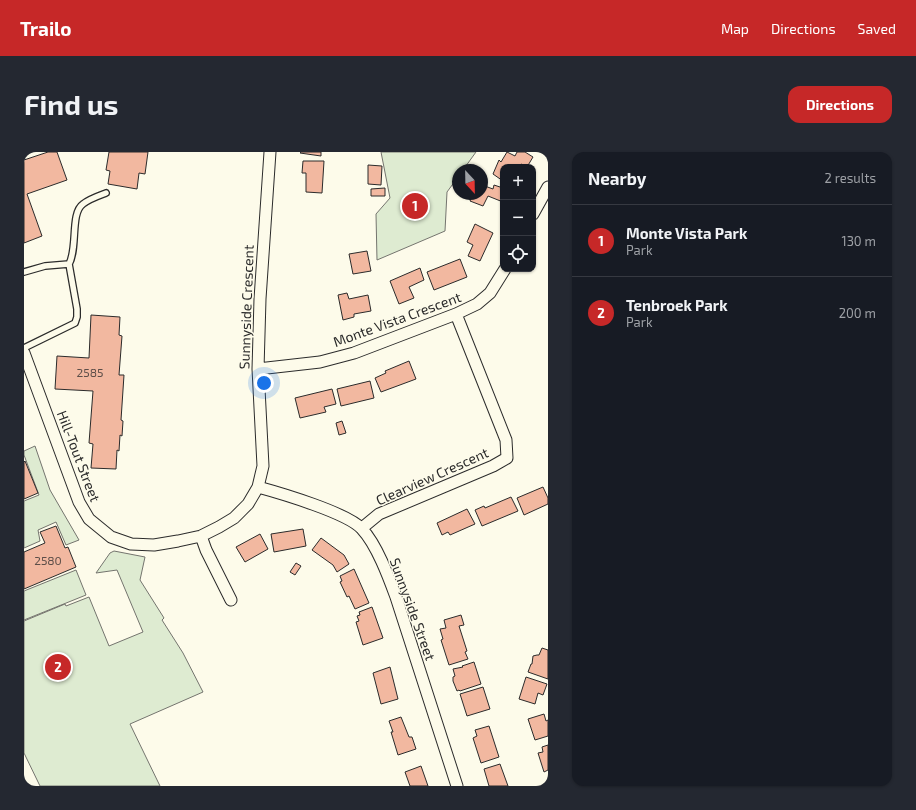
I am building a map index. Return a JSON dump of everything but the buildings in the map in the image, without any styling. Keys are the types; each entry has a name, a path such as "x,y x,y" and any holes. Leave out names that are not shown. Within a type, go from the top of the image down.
{"street":[{"name":"Sunnyside Crescent","path":"258,487 263,466 258,368 260,299 270,152"},
{"path":"536,209 548,187"},
{"name":"Monte Vista Crescent","path":"258,368 320,362 354,353 456,314 477,304 490,292 503,272"},
{"name":"Clearview Crescent","path":"362,528 379,514 493,466 507,458 506,440 456,314"},
{"name":"Hill-Tout Street","path":"24,353 79,502 89,519 111,537 131,544 154,544 201,536 234,518 248,504 258,487"},
{"name":"Sunnyside Street","path":"258,487 277,492 332,512 362,528 371,542 390,580 457,786"},
{"path":"201,536 206,550 231,600"}],"lane":[{"path":"24,348 74,323 77,317 77,310 69,264 72,258 75,241 75,218 82,204 106,193"},
{"path":"24,272 45,266 69,264"}],"green space":[{"path":"381,152 476,152 467,164 452,164 452,185 447,192 445,231 377,260 376,214 390,198"},
{"path":"35,446 50,490 79,540 66,545 56,522 38,530 40,541 24,548 24,501 39,495 24,455 24,451"},
{"path":"114,551 145,557 140,580 164,618 162,620 183,653 203,692 130,724 160,786 40,786 24,753 24,621 65,604 66,606 89,597 109,646 143,632 117,570 96,573 110,553"},
{"path":"76,570 86,595 24,620 24,591"}],"place":[{"name":"Monte Vista Park","path":"415,206"},
{"name":"Tenbroek Park","path":"58,667"}]}
